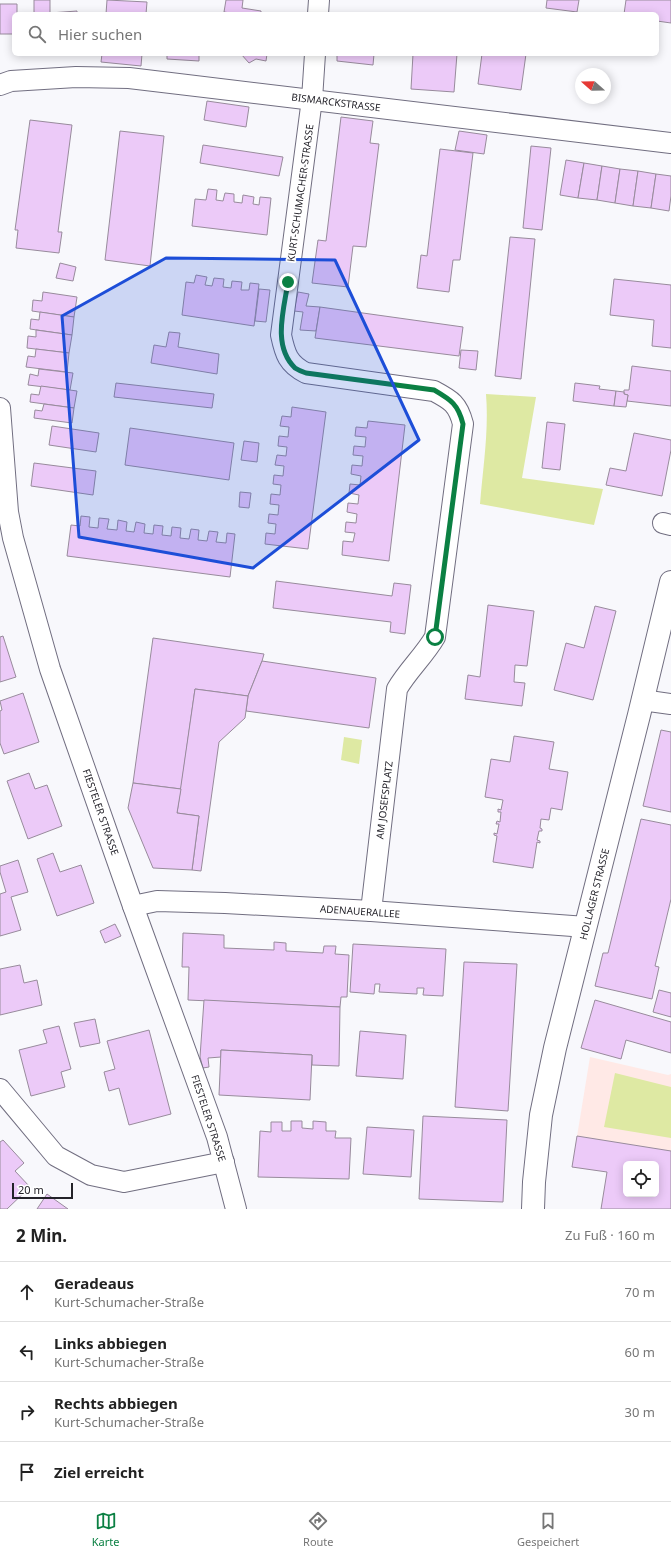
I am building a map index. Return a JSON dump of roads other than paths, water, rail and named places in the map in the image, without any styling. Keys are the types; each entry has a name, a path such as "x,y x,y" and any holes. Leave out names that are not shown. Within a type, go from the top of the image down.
{"main road":[{"name":"HOLLAGER STRASSE","path":"534,1209 540,1114 555,1048 671,582"}],"street":[{"path":"318,12 320,0"},
{"name":"KURT-SCHUMACHER-STRASSE","path":"316,56 312,99 281,335 285,354 296,368 306,373 434,390 452,401 460,412 463,424 435,637 426,651 406,674 397,689"},
{"name":"BISMARCKSTRASSE","path":"0,85 11,81 76,77 129,78 671,142"},
{"name":"FIESTELER STRASSE","path":"0,408 4,512 13,538 50,669 133,906 217,1138 236,1209"},
{"name":"AM JOSEFSPLATZ","path":"371,911 397,689"},
{"path":"642,700 671,704"},
{"name":"ADENAUERALLEE","path":"133,906 157,901 232,903 371,911 586,927"},
{"path":"0,1089 56,1156 91,1175 124,1182 224,1162"}]}
